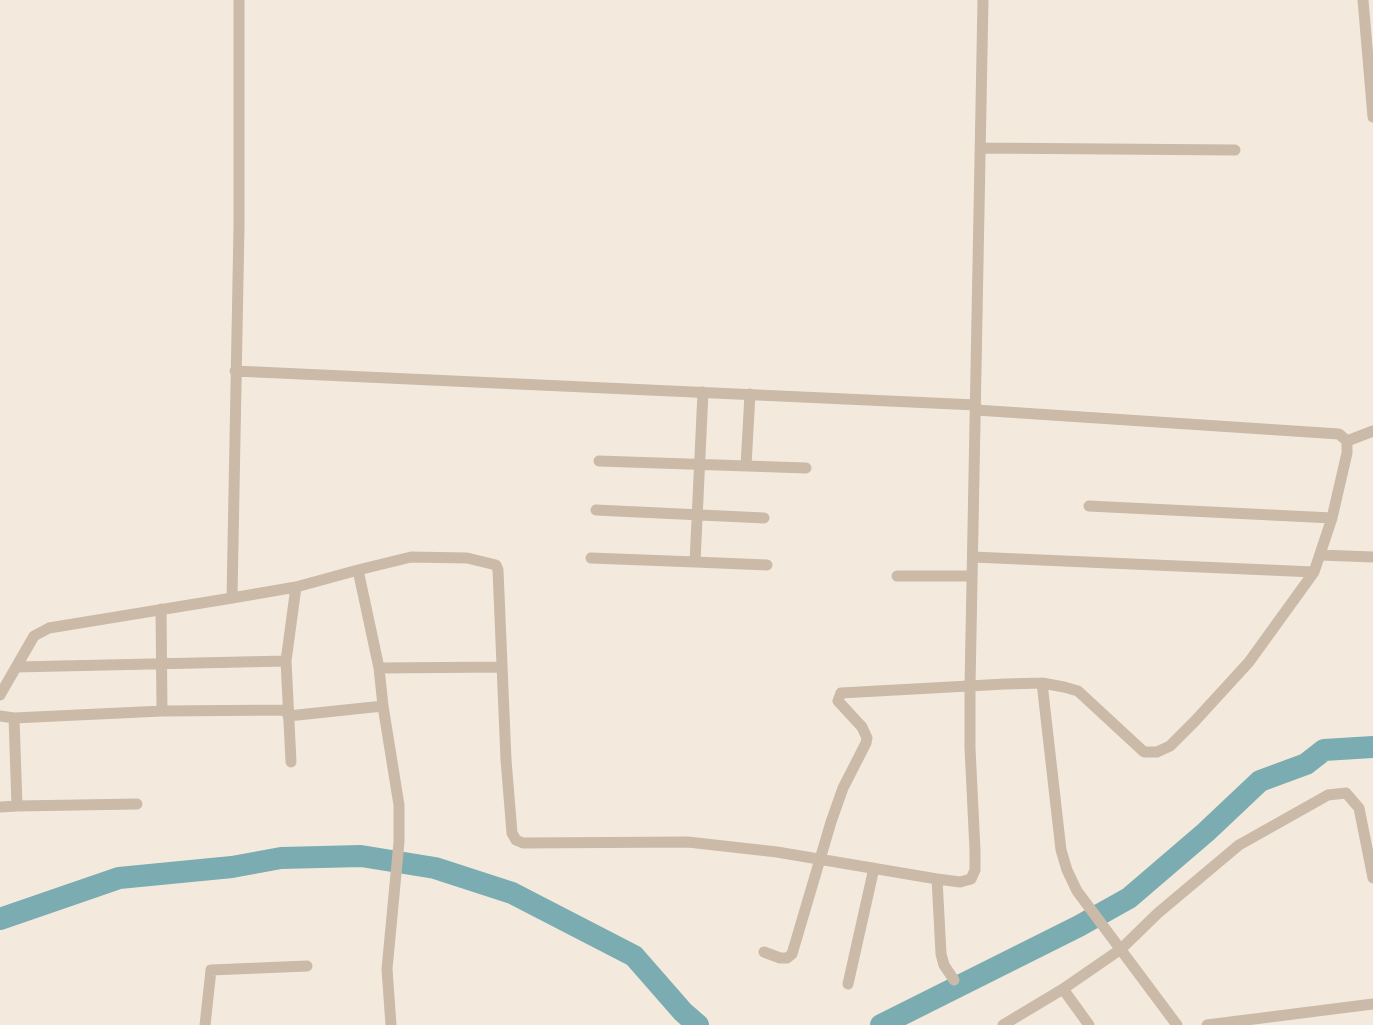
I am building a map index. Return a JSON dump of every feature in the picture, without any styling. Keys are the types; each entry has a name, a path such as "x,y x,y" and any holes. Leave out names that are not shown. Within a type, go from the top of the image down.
{"street":[{"path":"232,598 239,227 238,0"},
{"path":"0,694 34,636 50,628 296,586 411,557 467,558 496,565 508,779 512,833 516,840 523,843 688,842 777,852 937,879 966,882 971,879 976,870 970,748 970,686 983,0"},
{"path":"1363,0 1373,117"},
{"path":"980,148 1235,150"},
{"path":"235,371 750,394 976,407 1339,434 1347,441"},
{"path":"695,562 703,392"},
{"path":"746,466 750,394"},
{"path":"1347,441 1373,431"},
{"path":"764,952 780,958 787,958 792,954 843,788 867,738 862,727 838,701 838,696 841,693 1042,683 1078,690 1144,752 1157,752 1170,746 1249,662 1314,572 1332,518 1347,441"},
{"path":"599,461 806,468"},
{"path":"1089,506 1332,518"},
{"path":"596,510 764,518"},
{"path":"1320,554 1373,557"},
{"path":"973,557 1314,572"},
{"path":"591,558 767,565"},
{"path":"358,570 379,668 383,706 399,805 399,842 387,969 391,1025"},
{"path":"897,576 972,576"},
{"path":"291,762 286,660 296,586"},
{"path":"161,610 162,711"},
{"path":"16,667 286,660"},
{"path":"379,668 502,667"},
{"path":"1042,683 1060,850 1067,870 1077,891 1177,1025"},
{"path":"0,716 14,718 162,711 288,713 383,706"},
{"path":"14,718 17,806"},
{"path":"1003,1025 1063,990 1121,949 1158,913 1239,845 1328,795 1346,793 1359,808 1373,878"},
{"path":"0,807 137,804"},
{"path":"848,984 874,868"},
{"path":"937,879 941,954 944,965 954,980"},
{"path":"205,1025 211,970 307,966"},
{"path":"1063,990 1088,1025"},
{"path":"1208,1025 1373,1004"}],"waterway":[{"path":"881,1025 1079,926 1129,898 1206,832 1260,781 1306,764 1324,750 1373,747"},
{"path":"0,919 119,878 232,867 281,858 361,856 435,868 512,893 634,956 683,1012 698,1025"}]}
